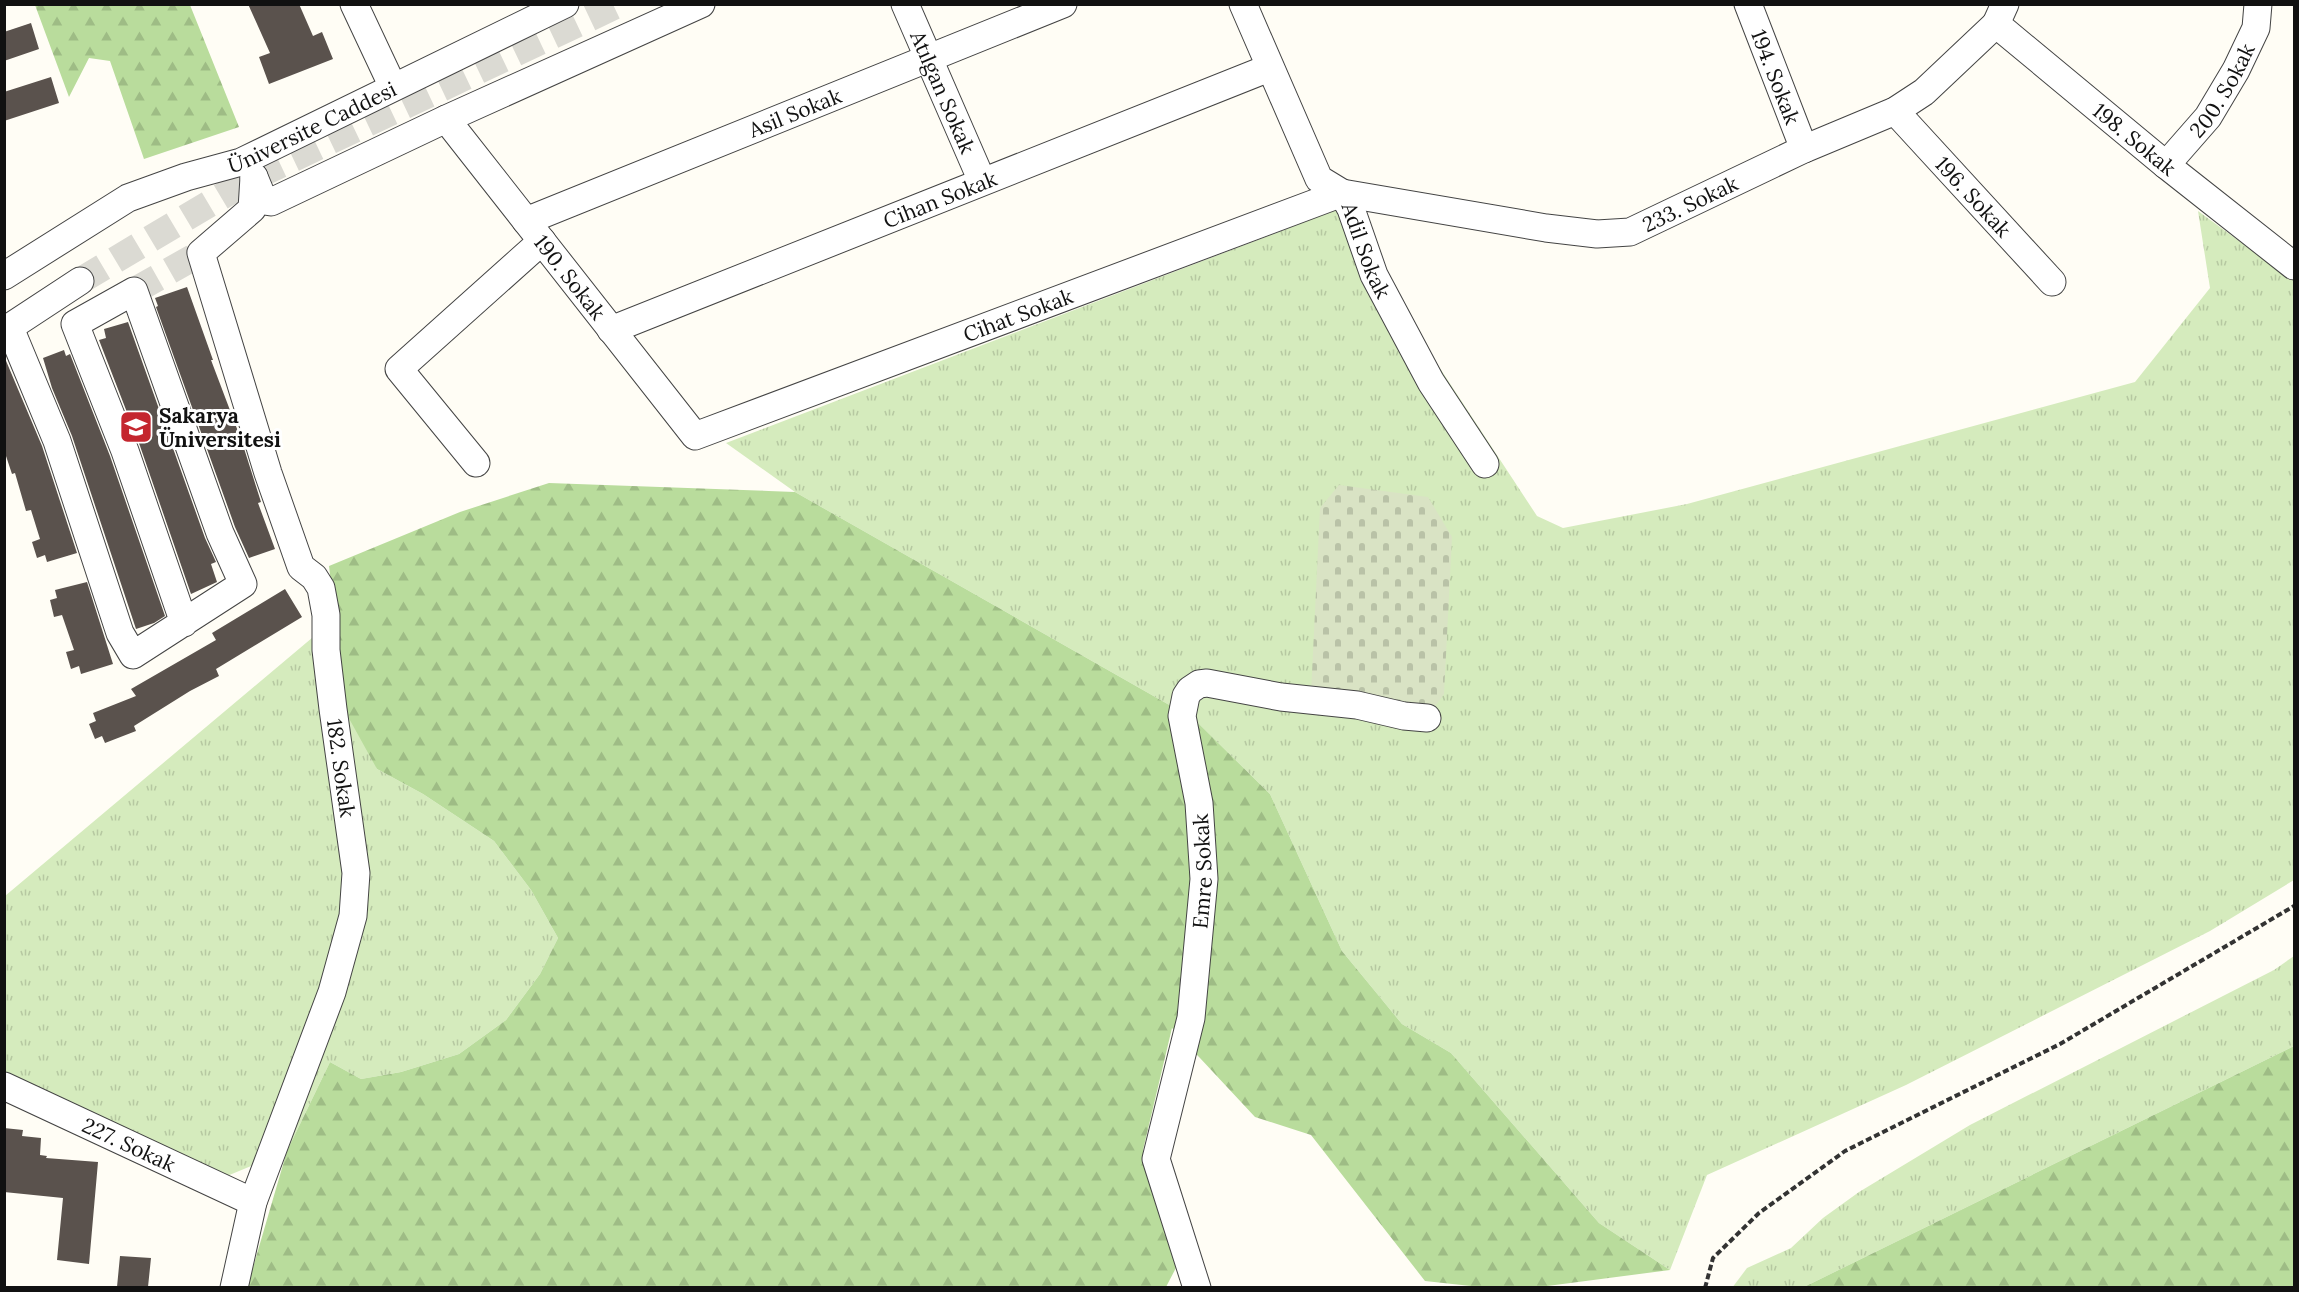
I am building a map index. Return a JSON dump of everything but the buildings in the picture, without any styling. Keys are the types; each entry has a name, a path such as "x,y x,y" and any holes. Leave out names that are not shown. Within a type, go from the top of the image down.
{"street":[{"path":"354,4 393,87"},
{"name":"Üniversite Caddesi","path":"4,276 128,198 186,177 241,162 565,4"},
{"path":"446,119 701,4"},
{"name":"Atılgan Sokak","path":"905,4 981,181"},
{"name":"Asil Sokak","path":"476,463 399,369 534,231 928,58 1063,4"},
{"name":"Adil Sokak","path":"1243,4 1319,179 1342,193 1351,210 1374,275 1405,334 1431,382 1485,464"},
{"name":"194. Sokak","path":"1748,4 1804,148"},
{"name":"200. Sokak","path":"2166,165 2208,117 2236,70 2256,28 2258,4"},
{"name":"233. Sokak","path":"1342,193 1546,228 1597,234 1630,232 1804,148 1895,111 1924,92 2000,14"},
{"name":"198. Sokak","path":"2000,14 2166,165 2290,254"},
{"name":"Cihan Sokak","path":"611,330 1269,68"},
{"name":"196. Sokak","path":"1895,111 2052,282"},
{"name":"190. Sokak","path":"446,119 694,436"},
{"name":"182. Sokak","path":"234,1287 253,1202 332,993 353,916 356,873 340,769 327,650 326,615 321,588 314,577 301,567 297,557 268,473 201,253 252,208 254,177 264,201 271,202 446,119"},
{"name":"Cihat Sokak","path":"694,436 1342,193"},
{"path":"80,281 7,329 57,441 120,633 133,655 184,623 243,584 220,533 134,291 75,324 125,451 184,623"},
{"name":"Emre Sokak","path":"1197,1287 1156,1159 1191,1018 1204,879 1199,803 1182,716 1186,696 1199,684 1207,683 1281,697 1356,705 1404,716 1427,718"},
{"name":"227. Sokak","path":"4,1086 253,1202"}],"path":[{"path":"1705,1287 1713,1258 1759,1213 1845,1151 2060,1044 2295,906"}],"green space":[{"path":"35,5 190,5 239,127 144,159 110,61 89,58 69,97"},
{"path":"1336,210 1537,516 1563,528 1687,504 2135,382 2210,288 2198,211 2294,281 2294,880 2210,931 1906,1085 1707,1175 1670,1270 1599,1223 1451,1053 1402,1024 1342,951 1270,794 1194,719 795,492 726,443"},
{"path":"549,483 795,492 1194,719 1270,794 1342,951 1402,1024 1451,1053 1599,1223 1670,1270 1532,1288 1480,1287 1425,1281 1311,1135 1255,1117 1172,1028 1143,1150 1178,1264 1166,1287 247,1288 287,1151 330,1062 361,1079 401,1072 459,1054 506,1020 540,974 558,938 531,890 494,841 423,794 377,769 346,713 329,566 460,512"},
{"path":"1339,485 1428,497 1452,537 1444,694 1427,718 1311,694 1320,508"},
{"path":"325,627 377,769 423,794 494,841 531,890 558,938 540,974 506,1020 459,1054 401,1072 361,1079 330,1062 287,1151 227,1176 5,1072 5,896"},
{"path":"2294,956 2294,1046 1804,1287 1732,1288 1747,1268 1791,1248 1823,1218 1859,1192 1970,1125 2274,970"},
{"path":"2294,1046 2294,1287 1804,1287"}],"tunnel":[{"path":"80,281 254,177 619,4"},
{"path":"134,291 201,253"}],"place":[{"name":"Sakarya Üniversitesi","path":"136,427"}]}
